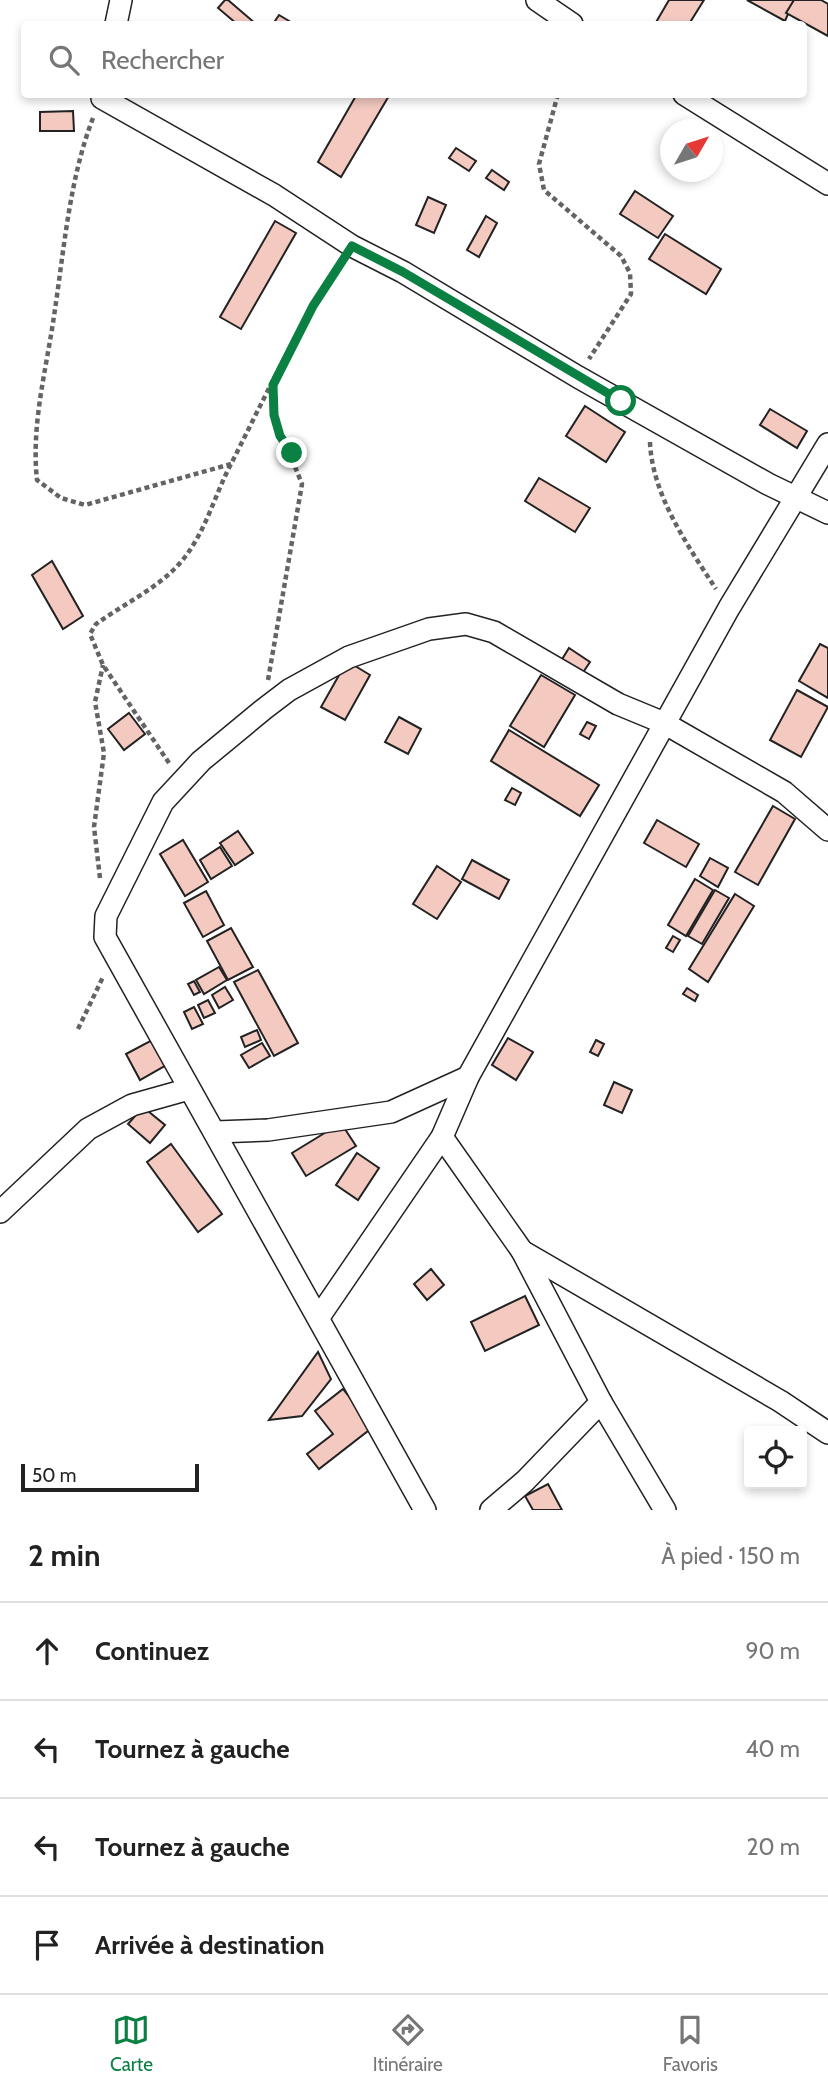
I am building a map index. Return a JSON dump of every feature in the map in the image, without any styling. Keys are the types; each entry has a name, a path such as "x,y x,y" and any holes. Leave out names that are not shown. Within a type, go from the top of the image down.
{"street":[{"path":"117,21 121,0"},
{"path":"537,0 568,21"},
{"path":"105,98 274,195 352,246 403,272 578,377 828,513"},
{"path":"690,98 828,184"},
{"path":"319,1317 442,1137 468,1077 664,723 729,608 828,444"},
{"path":"425,1510 105,937 106,916 163,802 182,781 289,690 349,657 429,629 466,624 494,632 618,704 664,723 785,792 828,830"},
{"path":"216,1132 268,1130 391,1112 468,1077"},
{"path":"0,1212 88,1129 119,1110 189,1089"},
{"path":"442,1137 522,1251 601,1402 665,1510"},
{"path":"522,1251 780,1401 828,1433"},
{"path":"491,1510 534,1472 601,1402"}],"path":[{"path":"101,98 90,127 74,187 41,388 34,449 37,480 61,498 85,505 231,464"},
{"path":"557,98 539,164 544,190 621,256 630,273 631,294 578,377"},
{"path":"182,781 103,665 90,634 96,624 164,579 184,559 201,533 231,464 319,295 352,246"},
{"path":"264,709 273,640 302,484 274,415 273,385"},
{"path":"649,417 650,451 675,523 729,608"},
{"path":"100,886 94,827 104,753 95,702 103,665"},
{"path":"78,1029 92,996 116,956"}],"building":[{"path":"228,0 252,21 233,21 218,8"},
{"path":"669,0 704,0 691,21 657,21"},
{"path":"747,0 794,0 785,21"},
{"path":"794,0 821,0 828,4 828,36 807,24 807,21 801,21 786,13"},
{"path":"279,15 289,21 275,21"},
{"path":"355,98 388,98 341,177 318,162"},
{"path":"73,111 74,131 40,131 40,112"},
{"path":"456,148 476,161 469,171 449,158"},
{"path":"492,170 509,182 504,190 486,178"},
{"path":"635,191 673,216 658,238 620,214"},
{"path":"428,197 446,205 434,233 416,225"},
{"path":"486,216 497,223 479,257 467,250"},
{"path":"275,221 296,233 241,329 220,317"},
{"path":"665,234 721,269 706,294 649,259"},
{"path":"585,406 625,432 606,462 566,436"},
{"path":"770,409 807,431 797,448 760,425"},
{"path":"539,478 590,508 575,532 525,501"},
{"path":"52,561 83,616 63,629 32,575"},
{"path":"820,644 828,648 828,698 799,681"},
{"path":"569,648 590,662 582,674 561,661"},
{"path":"347,661 370,675 345,720 321,707"},
{"path":"541,675 575,695 544,747 510,726"},
{"path":"797,690 828,707 801,757 770,740"},
{"path":"129,713 145,734 124,750 108,729"},
{"path":"399,717 421,729 408,754 385,742"},
{"path":"587,722 596,726 589,739 580,734"},
{"path":"509,730 599,785 580,816 491,761"},
{"path":"512,788 521,793 515,805 505,800"},
{"path":"773,806 795,819 758,885 735,872"},
{"path":"657,820 699,844 686,867 644,843"},
{"path":"238,831 253,853 235,865 220,843"},
{"path":"183,840 208,882 185,896 160,854"},
{"path":"220,847 232,866 211,879 200,860"},
{"path":"710,858 728,868 718,887 700,876"},
{"path":"472,860 509,880 499,899 462,879"},
{"path":"437,866 461,882 437,919 413,904"},
{"path":"695,879 713,890 686,936 668,925"},
{"path":"715,890 729,898 702,944 688,936"},
{"path":"206,891 224,925 203,937 184,903"},
{"path":"735,894 754,906 708,982 689,969"},
{"path":"231,928 253,967 228,980 207,941"},
{"path":"673,936 680,940 673,952 666,948"},
{"path":"219,967 227,980 204,994 196,980"},
{"path":"258,970 298,1043 274,1056 234,982"},
{"path":"194,981 200,992 194,995 188,984"},
{"path":"225,987 233,1000 219,1008 212,995"},
{"path":"687,988 698,995 695,1001 683,994"},
{"path":"208,1000 215,1013 204,1018 198,1005"},
{"path":"194,1007 203,1024 192,1029 184,1012"},
{"path":"257,1030 261,1040 245,1047 241,1037"},
{"path":"508,1038 533,1052 516,1080 492,1065"},
{"path":"154,1039 168,1064 140,1080 126,1054"},
{"path":"596,1040 604,1044 598,1056 590,1052"},
{"path":"262,1043 270,1056 249,1068 241,1055"},
{"path":"614,1082 632,1090 622,1113 604,1105"},
{"path":"143,1107 165,1125 150,1143 128,1124"},
{"path":"341,1123 356,1146 306,1176 292,1153"},
{"path":"171,1144 222,1214 198,1232 147,1162"},
{"path":"357,1153 379,1168 358,1200 336,1185"},
{"path":"431,1269 444,1285 427,1300 414,1284"},
{"path":"525,1296 539,1325 485,1351 471,1322"},
{"path":"318,1352 331,1379 302,1416 269,1420"},
{"path":"343,1389 373,1427 319,1469 307,1454 333,1434 315,1411"},
{"path":"548,1484 562,1510 533,1510 525,1496"}],"route":[{"path":"292,453 280,436 274,415 273,385 313,306 352,246 473,312 533,351 621,401"}]}
